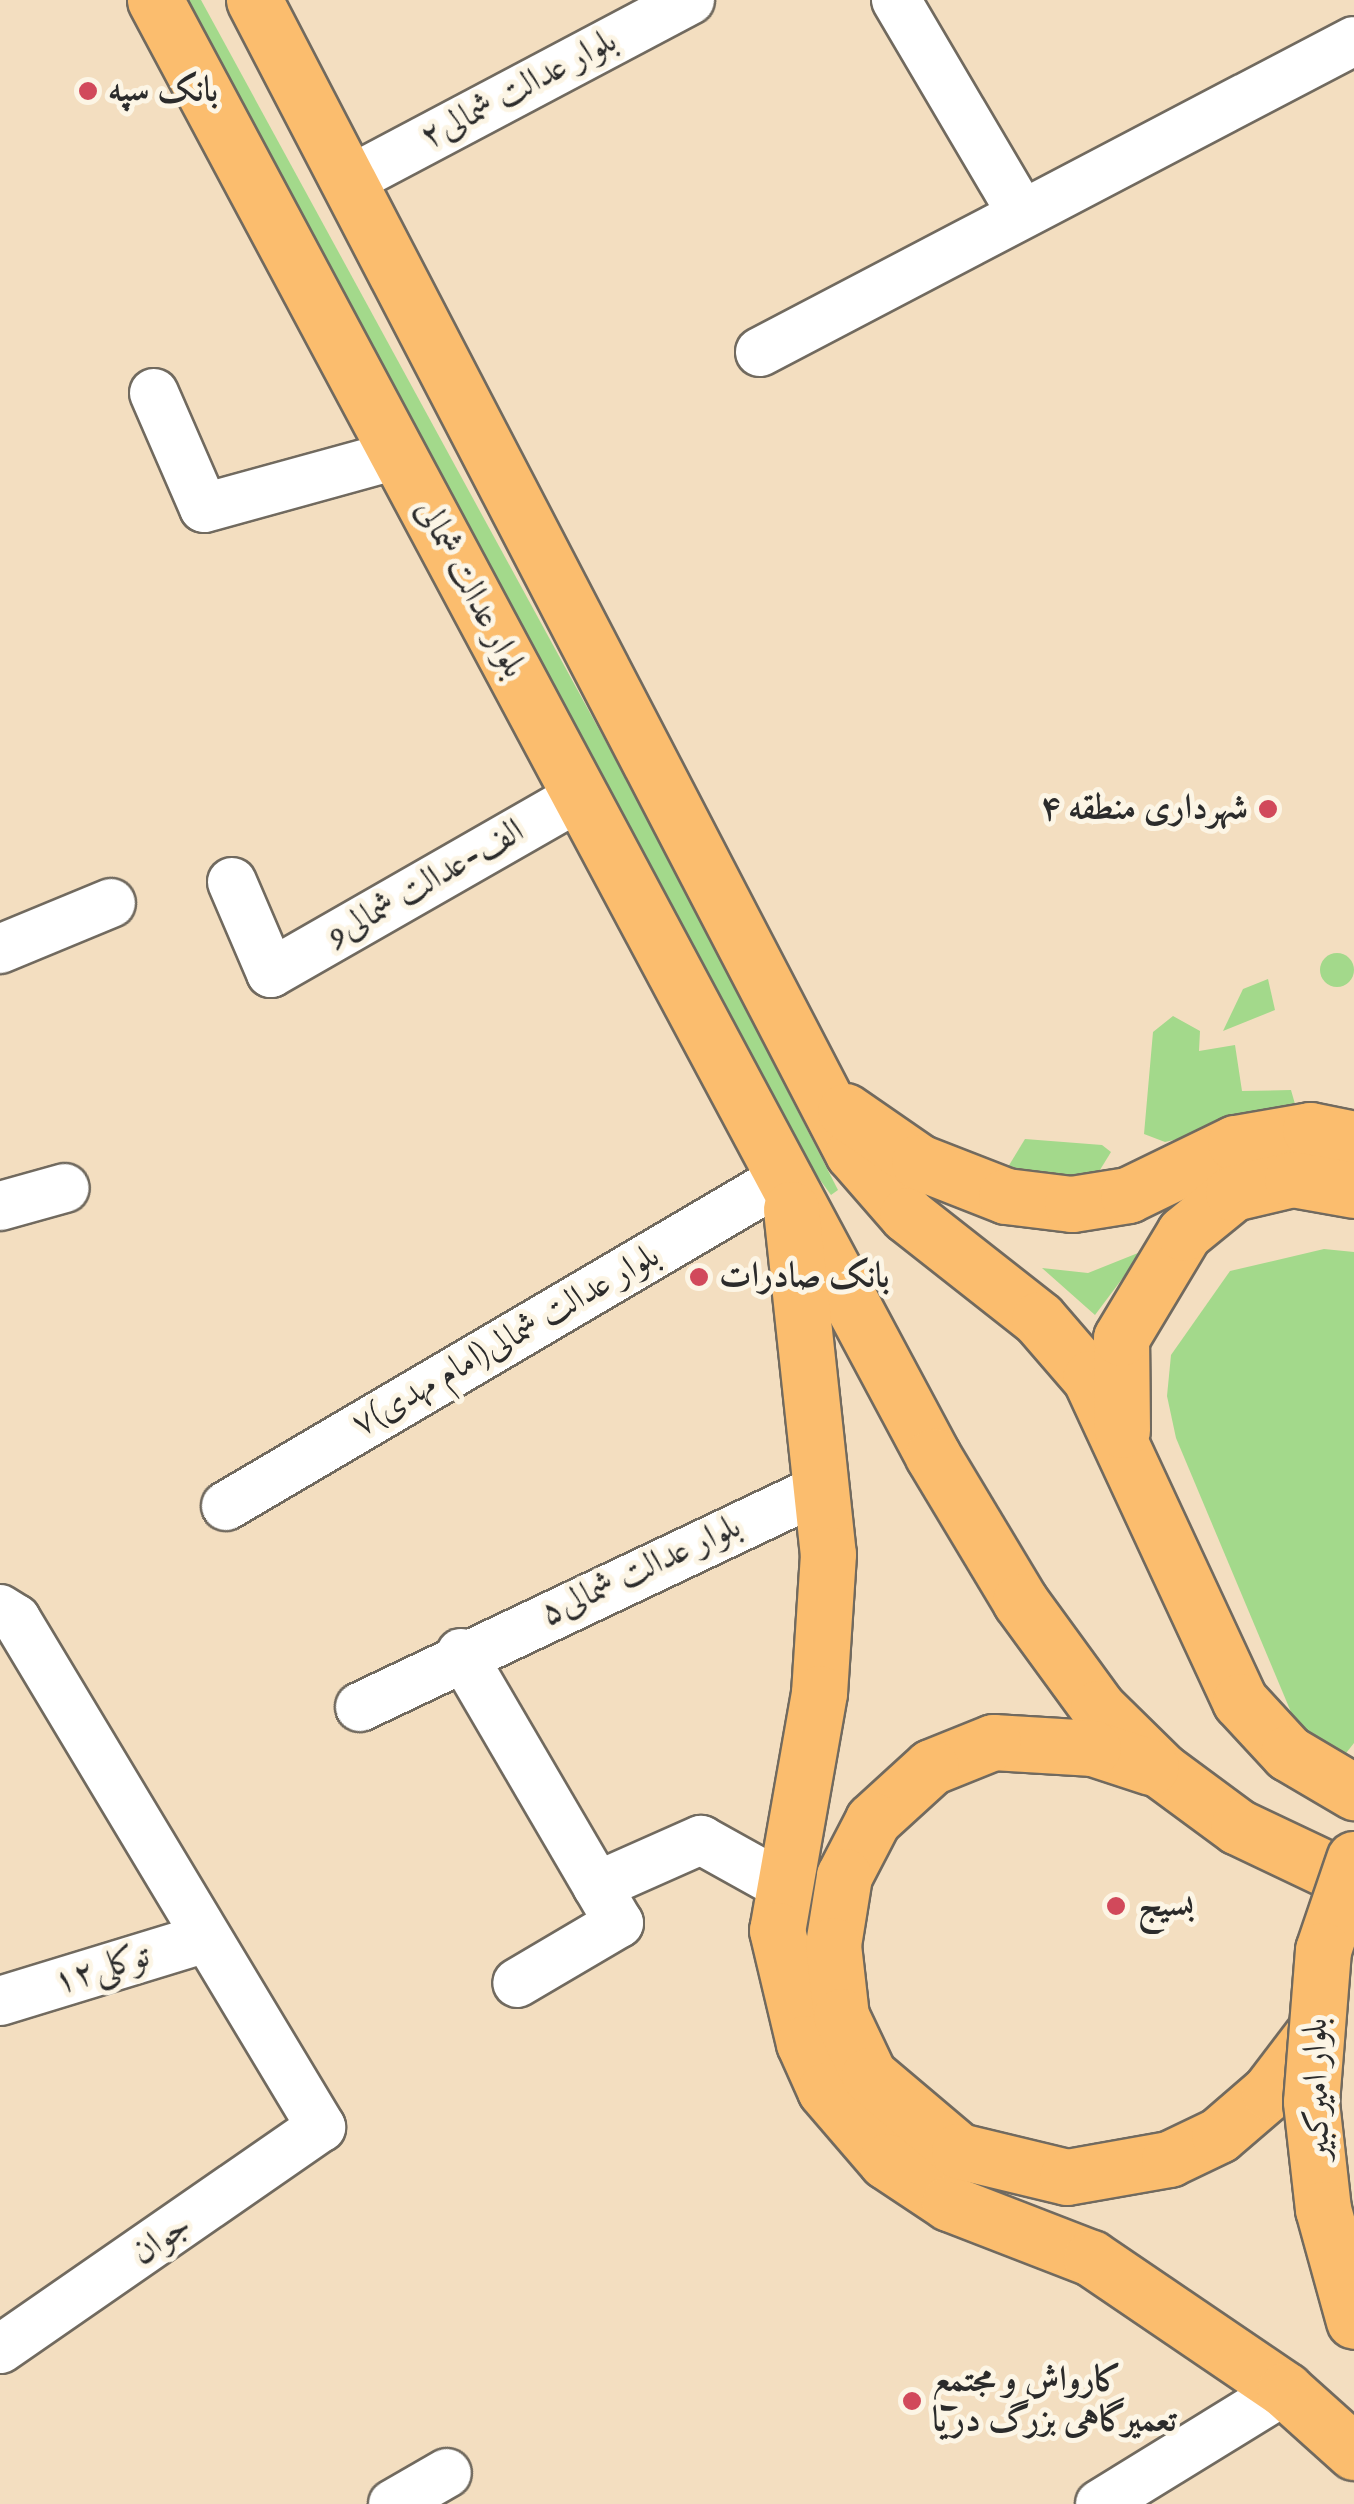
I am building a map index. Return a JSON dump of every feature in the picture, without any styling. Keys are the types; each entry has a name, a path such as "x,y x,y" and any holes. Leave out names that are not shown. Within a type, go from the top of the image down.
{"main road":[{"name":"بلوار عدالت شمالی","path":"155,0 1020,1602 1098,1708 1162,1770"},
{"path":"254,0 854,1152 908,1215 1040,1319 1090,1378 1240,1701 1288,1753 1354,1792"},
{"path":"820,1093 919,1162 1006,1196 1072,1204 1128,1195 1235,1143 1310,1130 1354,1139"},
{"path":"787,1176 828,1554 819,1693 780,1884 777,1930 804,2043 826,2090 886,2161 950,2203 1091,2258 1285,2390 1354,2452"},
{"path":"1122,1446 1121,1338 1184,1233 1232,1193 1292,1178 1354,1190"},
{"path":"1314,2033 1269,2092 1219,2135 1169,2160 1067,2177 959,2151 869,2075 842,2016 833,1945 844,1876 873,1820 932,1767 992,1742 1093,1748 1162,1770 1238,1827 1354,1882"},
{"name":"بلوار امیرکبیر","path":"1354,1858 1323,1950 1314,2033 1318,2172 1354,2322"}],"street":[{"name":"بلوار عدالت شمالی۲","path":"348,181 690,0"},
{"path":"896,0 1022,214"},
{"path":"760,352 1354,41"},
{"path":"154,393 204,508 400,454"},
{"name":"9الف-عدالت شمالی","path":"232,882 270,973 582,795"},
{"path":"0,949 110,903"},
{"name":"۷بلوار عدالت شمالی(امام مهدی)","path":"226,1506 787,1176"},
{"path":"0,1206 66,1188"},
{"name":"بلوار عدالت شمالی۵","path":"360,1707 461,1653 820,1489"},
{"path":"0,1609 16,1619 203,1940"},
{"path":"461,1653 619,1923 516,1983"},
{"path":"598,1886 702,1840 780,1884"},
{"name":"توکلی۱۲","path":"0,2001 203,1940"},
{"name":"جوان","path":"0,2348 321,2127 203,1940"},
{"path":"1100,2504 1285,2390"},
{"path":"393,2504 447,2473"}],"green space":[{"path":"180,0 201,0 649,821 838,1190 831,1195 783,1129"},
{"path":"1337,953 1349,958 1354,970 1349,982 1337,987 1325,982 1320,970 1325,958"},
{"path":"1268,979 1275,1010 1223,1031 1243,989"},
{"path":"1173,1016 1200,1031 1199,1051 1235,1045 1242,1091 1291,1090 1297,1111 1165,1142 1144,1134 1153,1032"},
{"path":"1025,1139 1102,1145 1111,1152 1095,1178 1008,1167"},
{"path":"1324,1249 1354,1252 1354,1743 1343,1757 1296,1724 1176,1438 1167,1396 1171,1355 1230,1271"},
{"path":"1143,1251 1095,1315 1042,1268 1088,1273"}],"place":[{"name":"بانک سپه","path":"88,91"},
{"name":"شهرداری منطقه ۴","path":"1268,809"},
{"name":"بانک صادرات","path":"699,1277"},
{"name":"بسیج","path":"1116,1906"},
{"name":"کارواش و مجتمع تعمیرگاهی بزرگ دریا","path":"912,2401"}]}
